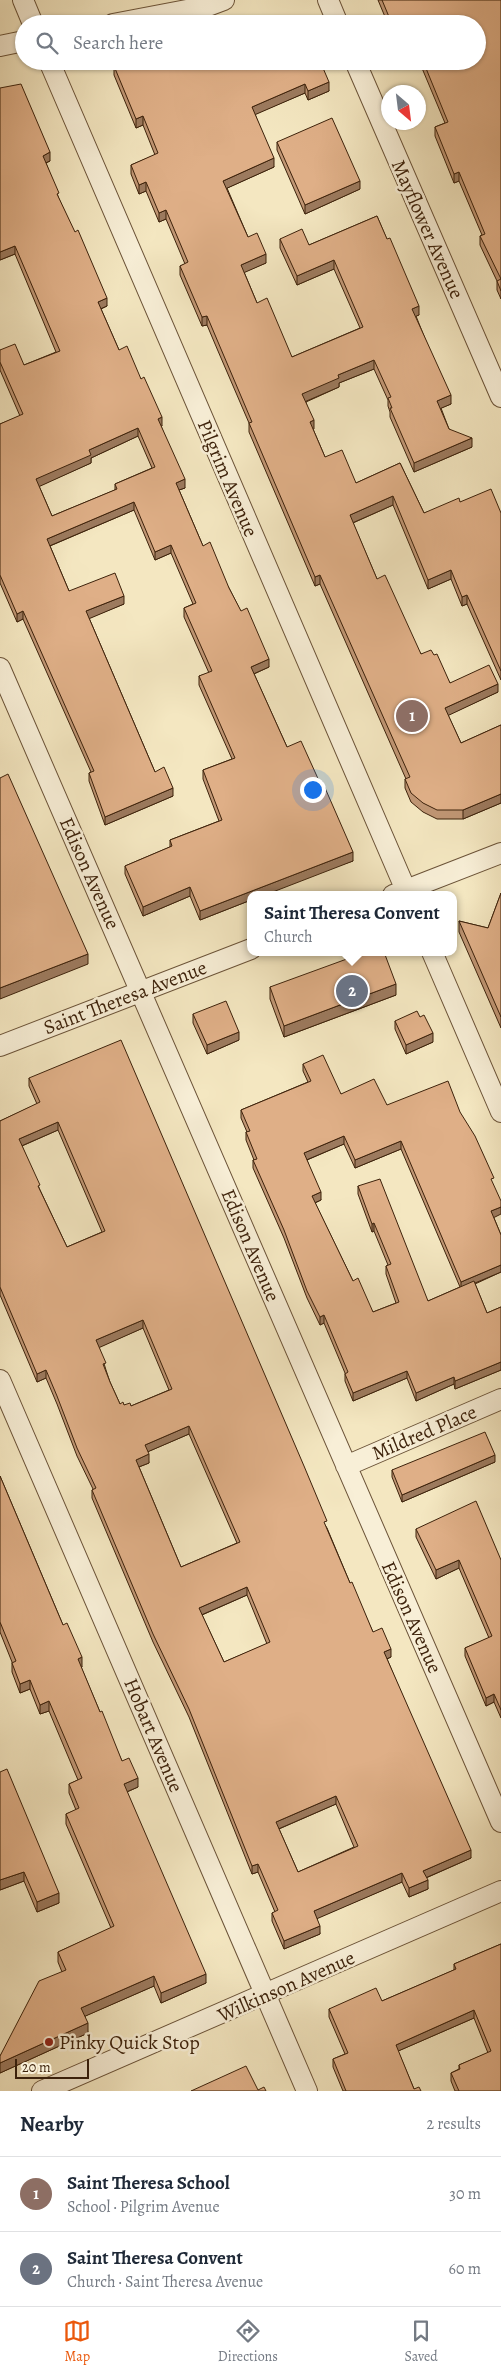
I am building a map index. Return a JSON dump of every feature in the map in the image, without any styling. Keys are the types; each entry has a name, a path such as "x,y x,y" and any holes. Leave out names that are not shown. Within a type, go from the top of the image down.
{"street":[{"path":"23,0 29,15"},
{"path":"161,15 208,6 224,0"},
{"path":"328,0 334,15"},
{"path":"0,46 15,43"},
{"name":"Pilgrim Avenue","path":"53,70 401,891"},
{"name":"Mayflower Avenue","path":"359,70 501,397"},
{"name":"Edison Avenue","path":"0,668 501,1822"},
{"path":"407,891 501,853"},
{"name":"Saint Theresa Avenue","path":"0,1046 247,951"},
{"path":"434,956 501,1112"},
{"name":"Hobart Avenue","path":"0,1380 307,2091"},
{"name":"Mildred Place","path":"346,1466 501,1399"},
{"name":"Wilkinson Avenue","path":"42,2091 501,1891"}],"building":[{"path":"382,0 501,0 501,279 480,236 485,234 459,172 454,174 435,127 448,122 427,70 486,70 486,15 388,15"},
{"path":"116,70 324,70 329,82 308,91 305,84 252,107 274,158 223,181 248,237 257,233 266,254 241,265 257,303 267,298 292,357 363,327 334,260 297,276 280,239 302,229 309,245 377,216 387,239 390,238 419,306 412,309 451,395 437,401 449,429 472,438 414,463 390,408 392,408 388,398 391,397 374,360 338,375 339,378 302,394 314,420 310,422 325,457 342,450 356,483 400,463 424,513 459,498 460,502 491,489 501,513 501,671 467,595 462,597 451,570 428,580 393,496 350,515 377,579 385,575 421,654 431,650 434,655 437,654 450,683 489,665 498,684 445,708 461,743 501,725 501,794 463,810 437,810 423,803 411,793 405,779 410,777 320,575 315,577 249,423 252,422 207,316 202,317 180,266 188,262 166,210 159,213 146,182 139,185 131,165 158,153 143,116 136,119"},
{"path":"21,84 50,152 43,156 59,193 57,194 75,232 78,230 107,298 98,302 119,350 127,346 141,379 144,377 162,417 158,419 185,479 176,483 203,546 210,542 229,588 241,611 247,608 269,659 251,667 287,747 301,741 320,783 322,781 353,852 252,891 247,891 247,893 200,911 190,887 143,907 125,866 172,846 170,840 222,820 203,770 235,758 199,676 212,671 184,608 196,603 171,545 155,552 134,502 47,539 69,591 115,573 124,596 86,611 155,772 164,767 173,788 105,817 89,773 94,771 23,611 17,614 0,575 0,424 23,414 0,362 0,350 15,344 24,365 60,351 15,246 0,252 0,88","holes":["138,428 155,467 115,484 117,489 52,516 36,479 91,455 89,450"]},
{"path":"332,118 360,181 305,205 277,142"},
{"path":"501,279 501,291 497,281"},
{"path":"8,774 88,954 0,988 0,778"},
{"path":"501,893 501,1017 459,921 488,928"},
{"path":"355,956 386,956 396,984 284,1026 270,987"},
{"path":"226,1001 239,1032 207,1045 193,1014"},
{"path":"417,1011 420,1017 424,1015 433,1033 406,1045 395,1021"},
{"path":"121,1040 304,1466 327,1521 324,1522 350,1583 352,1582 373,1632 382,1628 391,1649 384,1652 471,1850 423,1871 428,1880 409,1888 402,1873 314,1911 320,1926 284,1941 272,1913 278,1910 258,1864 252,1866 189,1709 153,1634 92,1490 96,1488 77,1448 46,1370 37,1374 0,1287 0,1121 40,1102 29,1078","holes":["58,1122 105,1231 67,1247 38,1186 40,1185 19,1139","143,1320 172,1389 131,1406 130,1403 124,1405 123,1402 120,1404 103,1364 106,1363 96,1340","189,1426 240,1542 181,1567 136,1460 149,1454 145,1445","247,1587 270,1642 224,1662 199,1608","336,1796 358,1846 298,1872 276,1822"]},
{"path":"323,1055 341,1094 374,1079 387,1105 448,1081 460,1112 475,1136 494,1178 491,1179 501,1201 501,1207 491,1211 501,1235 501,1265 461,1282 401,1141 355,1160 344,1136 304,1153 321,1192 312,1196 353,1281 358,1278 373,1312 399,1302 386,1266 391,1264 374,1223 372,1224 358,1186 380,1179 428,1301 474,1281 487,1313 501,1307 501,1362 455,1381 454,1377 416,1393 407,1371 353,1393 345,1374 348,1372 324,1315 320,1317 307,1291 284,1230 253,1160 257,1159 246,1132 250,1131 241,1110 311,1081 303,1064"},
{"path":"485,1432 495,1455 402,1495 392,1470"},
{"path":"0,1476 63,1625 67,1623 82,1657 78,1659 122,1761 129,1758 138,1778 124,1784 206,1974 161,1993 154,1976 81,2008 88,2023 0,2063 0,2056 39,1981 66,1970 58,1952 114,1926 66,1814 79,1808 69,1784 82,1778 49,1701 40,1705 30,1680 20,1684 12,1663 16,1661 0,1622"},
{"path":"476,1501 501,1560 501,1710 494,1694 486,1698 465,1648 492,1636 459,1560 436,1570 416,1529"},
{"path":"7,1769 59,1893 37,1902 24,1872 0,1880 0,1772"},
{"path":"501,1944 501,2091 459,2091 451,2073 460,2069 459,2065 491,2051 474,2010 396,2045 414,2089 419,2087 421,2091 346,2091 333,2059 348,2053 329,2009 376,1988 382,2001 456,1969 454,1964"},
{"path":"246,2066 258,2090 264,2087 266,2091 191,2091"}],"place":[{"name":"Saint Theresa School","path":"412,716"},
{"name":"Saint Theresa Convent","path":"352,991"},
{"name":"Pinky Quick Stop","path":"49,2042"}]}
